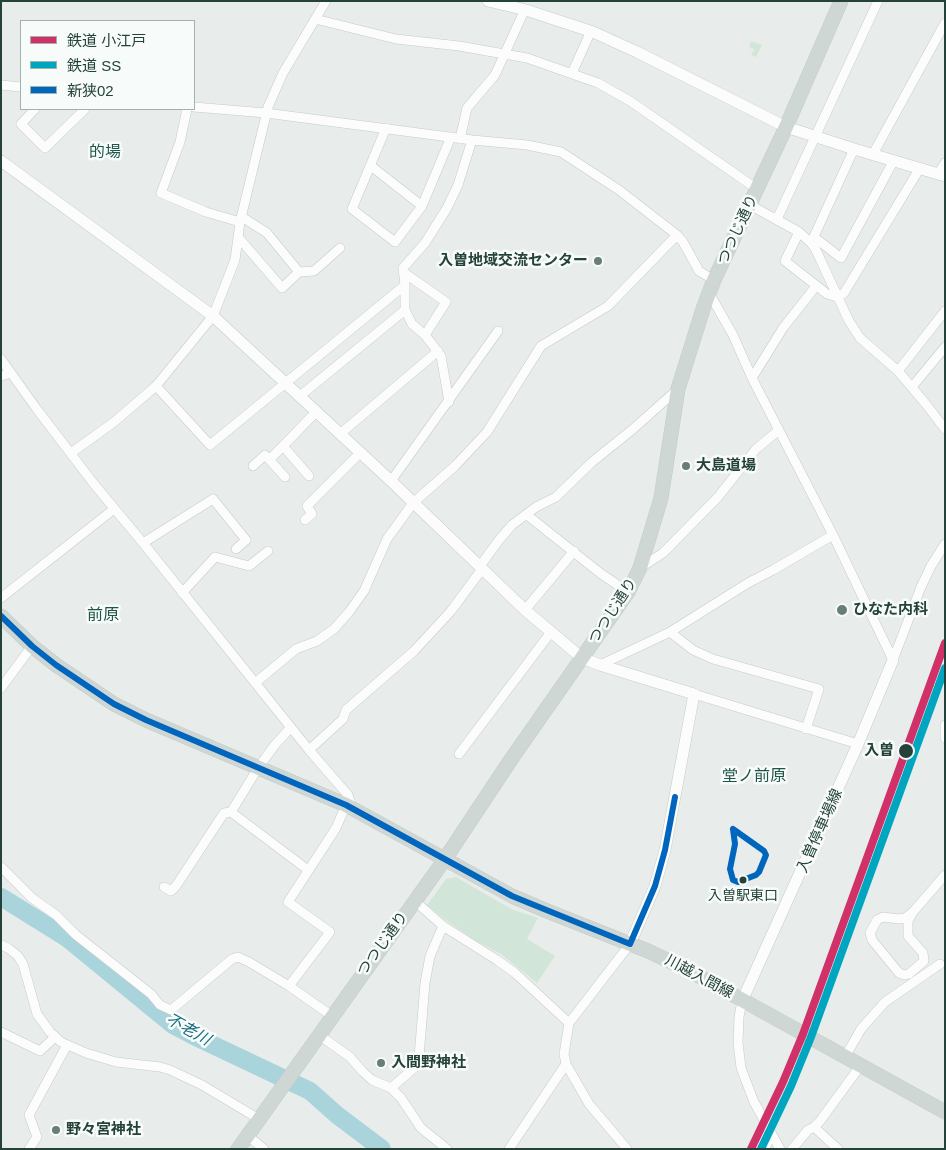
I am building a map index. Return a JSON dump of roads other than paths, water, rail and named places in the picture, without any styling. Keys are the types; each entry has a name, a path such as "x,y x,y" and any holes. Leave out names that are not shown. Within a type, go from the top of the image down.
{"main road":[{"name":"つつじ通り","path":"238,1149 445,859 628,592 640,568 661,498 678,389 692,340 712,287 786,127 841,1"},
{"name":"川越入間線","path":"1,616 32,646 56,665 114,704 146,720 349,806 512,896 688,970 945,1112"}],"street":[{"path":"71,453 114,422 156,386 213,316 235,260 241,220 266,113 283,73 326,1"},
{"path":"488,1 525,9 591,31 786,127 941,175 945,163"},
{"path":"777,219 878,1"},
{"path":"386,128 352,209 396,242 422,206 456,138 467,108 495,75 525,9"},
{"path":"315,19 396,39 460,46 527,58 572,73 602,85 630,101 757,189"},
{"path":"873,154 945,23"},
{"path":"572,73 591,31"},
{"path":"1,85 20,87"},
{"path":"195,107 266,113 472,140 527,145 561,152 619,190 677,235 683,242 699,272 712,287 752,378 833,535 893,660"},
{"path":"34,110 21,124 45,148 84,110"},
{"path":"187,110 180,142 161,193 206,212 241,220 267,233 299,272"},
{"path":"449,402 444,363 438,351 425,335 412,324 405,310 403,268 425,243 447,208 458,185 472,140"},
{"path":"854,149 812,240 849,321 860,338 898,371 945,429"},
{"path":"750,205 842,258 894,160"},
{"path":"1,161 213,316 391,481 525,610 582,658 858,744"},
{"path":"371,166 422,206"},
{"path":"799,232 785,261 827,294 838,297 844,294 920,168"},
{"path":"255,683 296,649 317,641 334,629 349,612 364,591 387,539 413,503 455,466 487,432 541,346 608,306 677,235"},
{"path":"238,237 282,288 299,272 314,271 340,248"},
{"path":"403,272 446,302 425,335"},
{"path":"156,386 210,445 405,285"},
{"path":"752,378 783,328 816,286"},
{"path":"300,396 405,310"},
{"path":"898,371 945,311"},
{"path":"391,481 498,332"},
{"path":"912,387 945,347"},
{"path":"340,434 438,351"},
{"path":"1,359 94,484 309,750 348,794 349,806 288,902 330,932 289,986"},
{"path":"1,376 11,373"},
{"path":"309,750 343,719 346,710 414,652 451,611 499,540 508,530 536,507 556,497 592,462 634,429 678,389"},
{"path":"270,459 316,412"},
{"path":"640,568 663,553 718,497 756,449 779,430"},
{"path":"283,446 309,476"},
{"path":"305,520 312,514 307,506 360,453"},
{"path":"253,466 265,455 285,476"},
{"path":"143,543 213,500 246,540 236,549"},
{"path":"1,598 114,509"},
{"path":"527,515 600,573 628,592"},
{"path":"600,665 670,632 748,583 833,535"},
{"path":"893,660 921,587 931,566 945,544"},
{"path":"182,593 215,557 250,566 268,551"},
{"path":"525,610 574,551"},
{"path":"459,754 551,632"},
{"path":"670,632 693,650 713,660 819,690 806,729"},
{"path":"1,688 32,646"},
{"name":"入曽停車場線","path":"742,1001 858,744 893,660"},
{"path":"627,1149 589,1104 566,1064 564,1054 569,1023 630,944 656,886 665,850 694,694"},
{"path":"945,725 945,738"},
{"path":"231,812 258,768 291,727"},
{"path":"164,887 170,891 176,886 224,813 231,812 308,870"},
{"path":"1,867 32,898 56,915 76,935 151,994 160,1005 171,1010 232,959 238,957 289,986 332,1016"},
{"path":"890,918 923,953 924,961 909,974 904,975 898,972 877,947 870,933 877,920 883,917 906,918 945,875"},
{"path":"415,901 443,926 498,960 515,973 569,1023"},
{"path":"908,936 908,921 913,912"},
{"path":"391,1088 414,1068 418,1057 425,983 430,956 443,926"},
{"path":"1,945 18,956 23,964 37,1014 55,1036 67,1045 116,1062 160,1067 170,1070 202,1085 259,1120"},
{"path":"845,1057 861,1029 885,1002 940,964"},
{"path":"742,1001 738,1042 741,1068 754,1102 780,1149"},
{"path":"1,1032 40,1051 55,1036"},
{"path":"319,1035 350,1057 372,1080 391,1088 401,1098 420,1128 447,1149"},
{"path":"29,1149 37,1137 29,1116 67,1045"},
{"path":"509,1149 566,1064"},
{"path":"792,1149 808,1130 814,1127 861,1065"},
{"path":"814,1127 838,1149"},
{"path":"764,1149 772,1135"},
{"path":"248,1136 264,1149"}],"waterway":[{"name":"不老川","path":"1,897 67,938 173,1025 310,1091 337,1115 382,1149"}],"rail line":[{"name":"小江戸","path":"751,1149 783,1082 803,1034 945,643"},
{"name":"SS","path":"761,1149 791,1086 811,1037 945,668"}],"place":[{"name":"入曽地域交流センター","path":"598,261"},
{"name":"大島道場","path":"686,466"},
{"name":"ひなた内科","path":"842,610"},
{"name":"入曽","path":"906,751"},
{"name":"入曽駅東口","path":"743,880"},
{"name":"入間野神社","path":"381,1063"},
{"name":"野々宮神社","path":"56,1130"}],"district":[{"name":"的場","path":"105,153"},
{"name":"前原","path":"103,616"},
{"name":"堂ノ前原","path":"754,777"}]}
